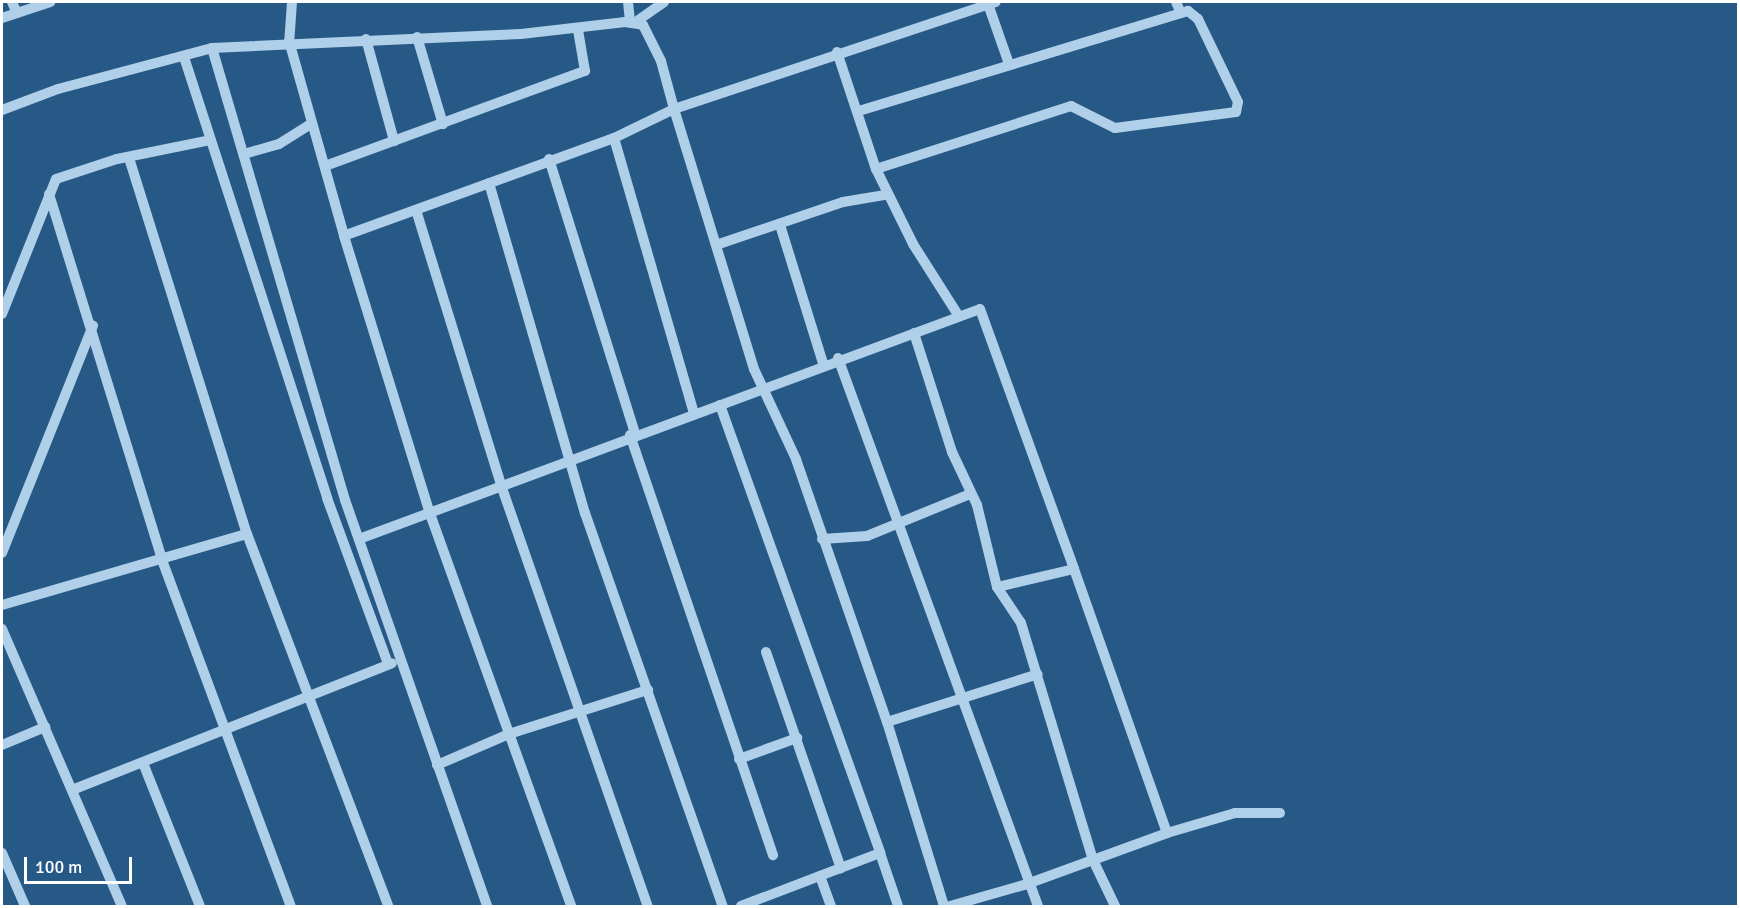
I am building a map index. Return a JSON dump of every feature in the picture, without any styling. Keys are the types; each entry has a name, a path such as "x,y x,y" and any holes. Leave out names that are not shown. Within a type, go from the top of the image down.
{"street":[{"path":"12,2 17,13"},
{"path":"2,18 50,2"},
{"path":"292,2 289,41 344,236 429,510 571,906"},
{"path":"628,2 633,21 655,47 762,390 796,459 887,722 944,906"},
{"path":"2,110 58,89 212,48 289,41 578,30 633,21 664,2"},
{"path":"1176,2 1181,14"},
{"path":"344,236 549,159 614,138 674,109 837,52 992,3 1009,64"},
{"path":"858,111 1009,64 1191,12 1198,19 1238,102 1236,112 1115,128 1071,106 876,169"},
{"path":"325,166 585,71 578,30"},
{"path":"417,37 443,124"},
{"path":"366,39 394,141"},
{"path":"212,48 359,539 487,906"},
{"path":"837,52 885,195 958,315"},
{"path":"184,57 388,664"},
{"path":"244,154 279,144 311,124"},
{"path":"614,138 694,414"},
{"path":"2,310 49,194 62,175 210,140"},
{"path":"129,158 247,534 310,694 388,906"},
{"path":"549,159 632,435 773,855"},
{"path":"489,183 569,460 723,906"},
{"path":"49,194 93,326 162,560 222,729 291,906"},
{"path":"716,245 843,202 885,195"},
{"path":"416,210 501,485 582,711 648,906"},
{"path":"780,225 823,363"},
{"path":"359,539 429,510 762,390 823,363 980,309 1167,833"},
{"path":"2,553 93,326"},
{"path":"914,333 995,563 997,587 1021,623 1093,860 1115,906"},
{"path":"838,358 900,524 1027,884 1038,906"},
{"path":"720,405 898,906"},
{"path":"822,539 849,541 900,524 970,494"},
{"path":"2,605 247,534"},
{"path":"997,587 1074,569"},
{"path":"2,629 122,906"},
{"path":"766,652 841,868"},
{"path":"72,790 401,659"},
{"path":"887,722 1038,674"},
{"path":"437,765 510,734 648,690"},
{"path":"2,745 45,727"},
{"path":"739,759 797,738"},
{"path":"143,763 200,906"},
{"path":"950,906 1027,884 1167,833 1235,813 1280,813"},
{"path":"2,853 25,906"},
{"path":"741,906 764,902 820,876 880,853"},
{"path":"820,876 831,906"}]}
